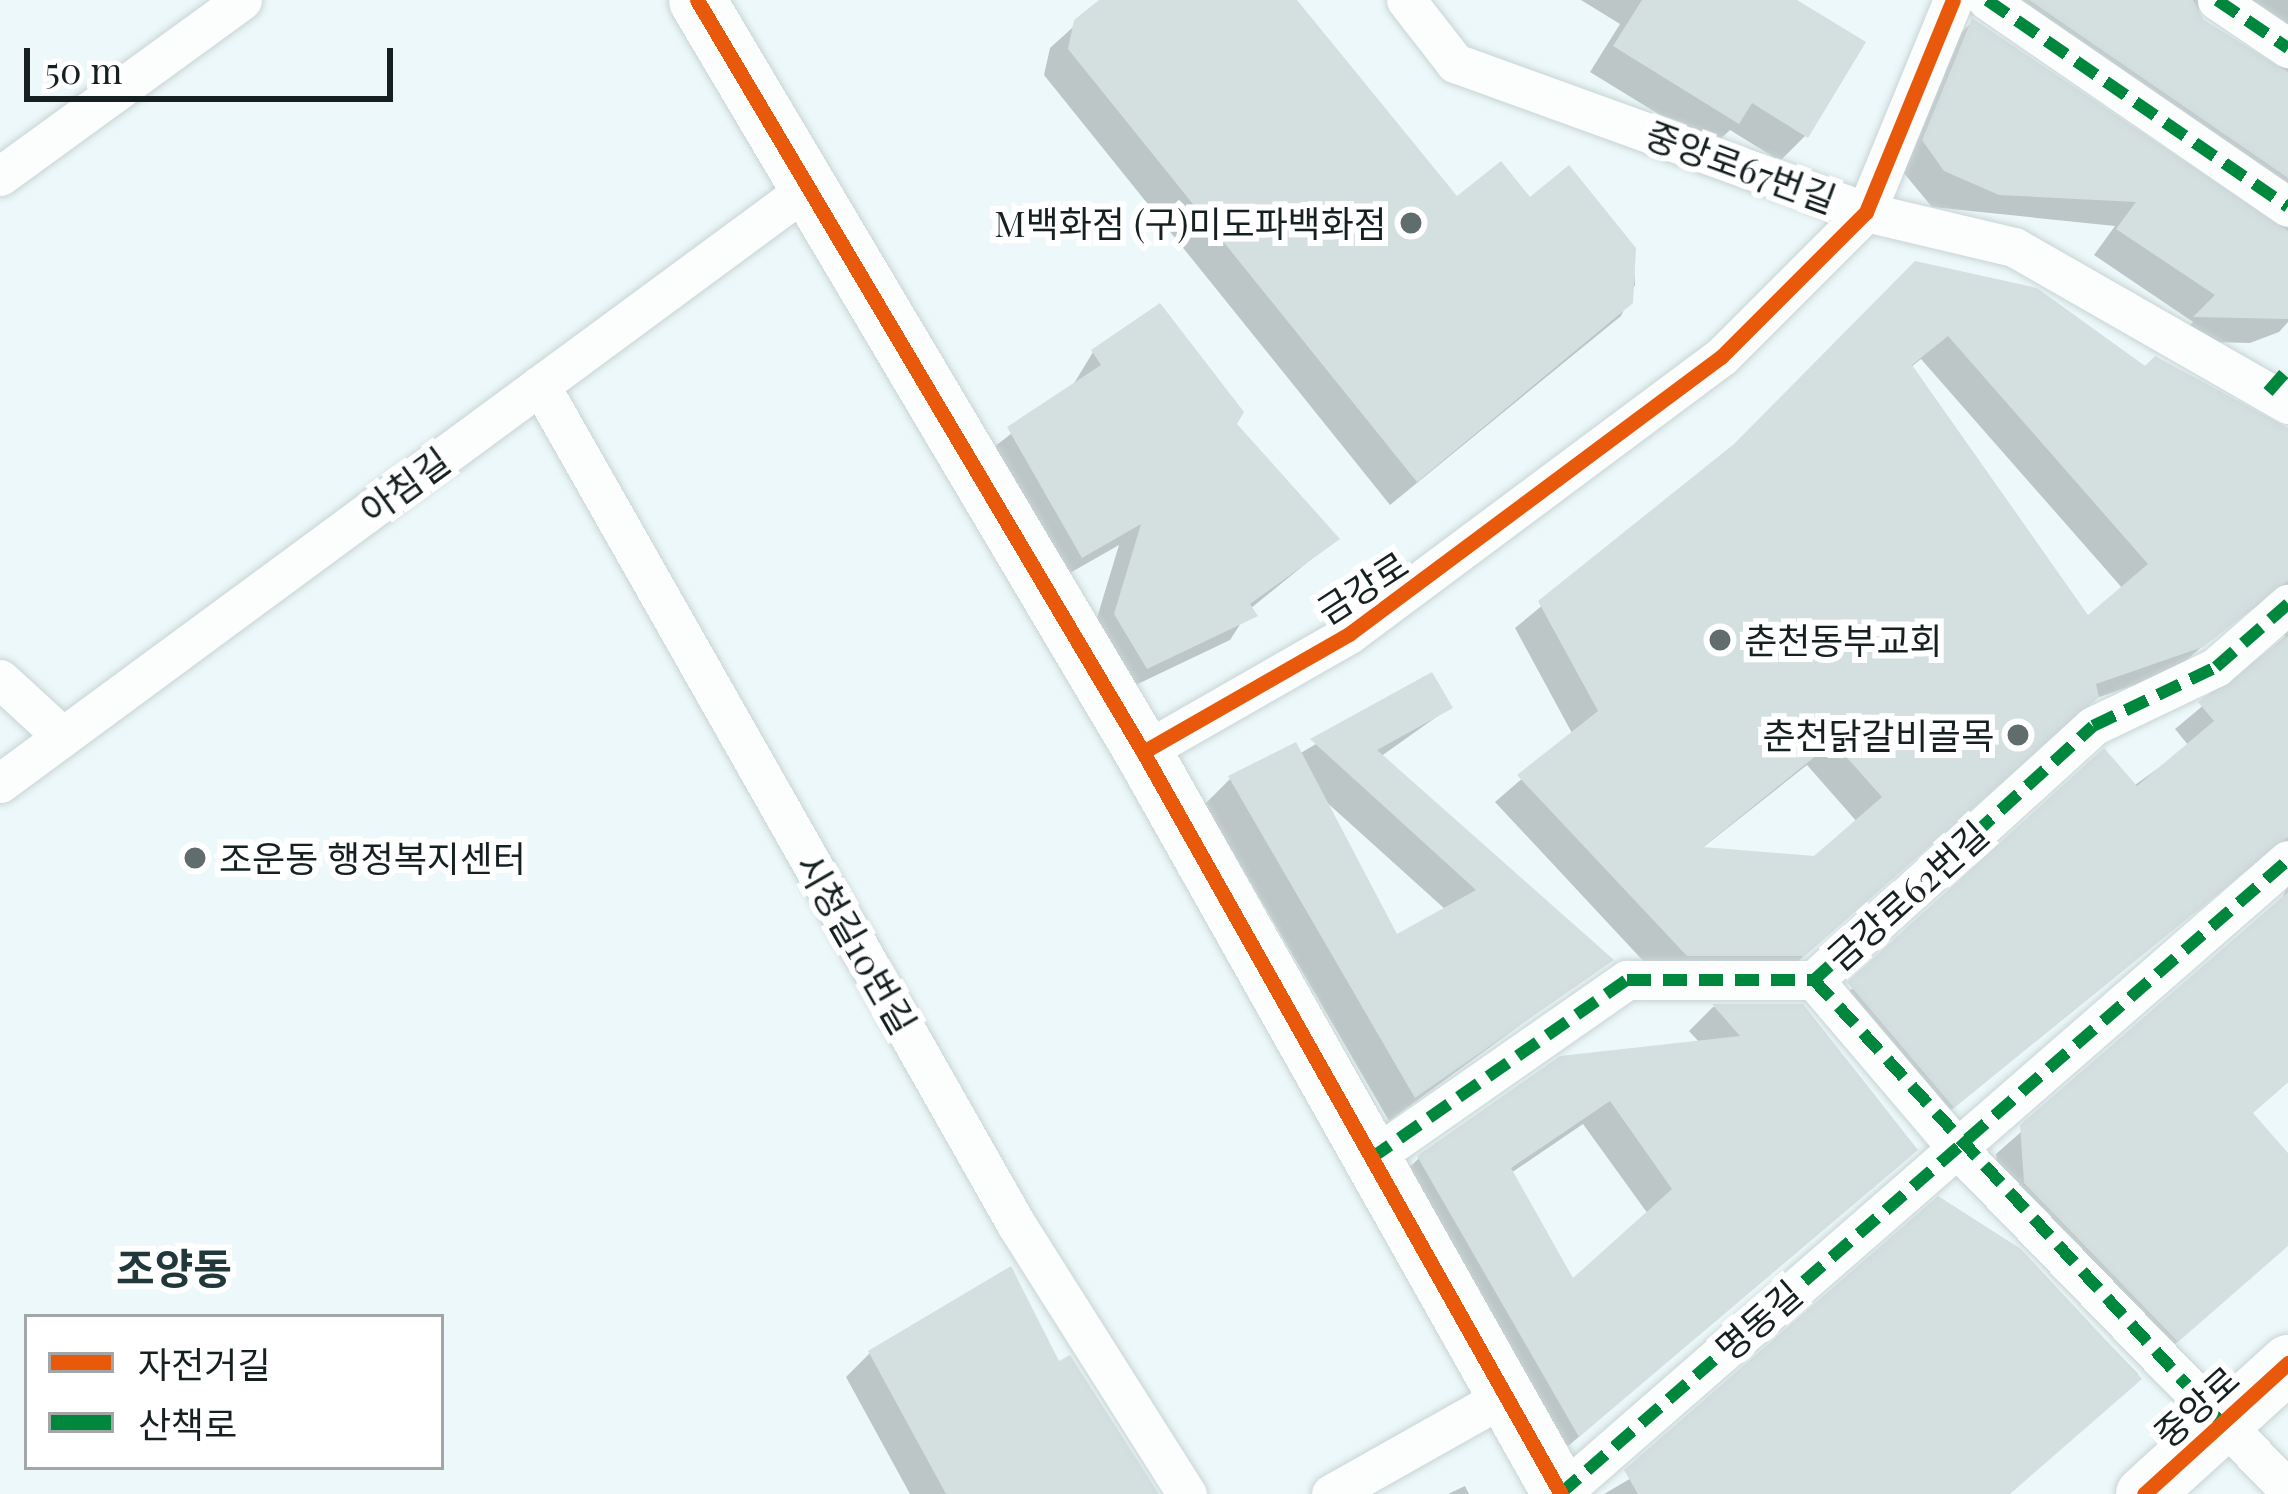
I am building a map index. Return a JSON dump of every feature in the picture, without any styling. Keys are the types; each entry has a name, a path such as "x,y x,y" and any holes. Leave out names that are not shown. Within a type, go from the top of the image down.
{"street":[{"path":"0,176 242,0"},
{"path":"697,0 1144,752 1560,1494"},
{"name":"중앙로67번길","path":"1406,0 1455,63 1866,212 2014,247 2282,388"},
{"path":"2217,0 2288,47"},
{"path":"1866,212 1958,2 2288,207"},
{"name":"아침길","path":"0,783 808,187"},
{"name":"금강로","path":"1144,752 1349,634 1520,517 1721,357 1866,212"},
{"name":"시청길10번길","path":"540,385 1016,1224 1187,1494"},
{"name":"금강로62번길","path":"1370,1159 1627,980 1814,980 2092,726 2216,667 2288,604"},
{"path":"0,679 62,736"},
{"name":"명동길","path":"1560,1494 2288,860"},
{"path":"1814,980 1956,1147 2288,1490"},
{"name":"중앙로","path":"2144,1494 2288,1363"},
{"path":"1331,1494 1505,1396"}],"building":[{"name":"M백화점 (구)미도파백화점","path":"1099,0 1297,0 1457,196 1501,161 1530,197 1569,165 1636,248 1633,303 1417,482 1068,49 1074,20"},
{"path":"1642,0 1797,0 1866,42 1808,138 1752,103 1739,124 1613,46"},
{"path":"2029,0 2193,0 2204,20 2288,72 2288,178"},
{"path":"1972,18 2288,231 2288,319 2193,317 2215,295 2116,229 2136,202 1999,195 1944,171 1922,140"},
{"path":"1915,261 2037,288 2145,366 2155,356 2288,428 2288,581 2203,647 2096,684 2099,697 1805,956 1687,956 1517,775 1598,711 1538,601 1734,444","holes":["1948,336 2148,564 2088,615 1912,365","1833,742 1882,797 1814,856 1703,847"]},
{"path":"1160,303 1244,412 1237,424 1340,539 1250,604 1258,616 1147,669 1114,614 1141,524 1082,558 1007,427 1101,365 1091,350"},
{"path":"2288,636 2288,837 1954,1108 1847,982 2104,748 2137,786 2214,721 2198,702"},
{"path":"1432,672 1453,708 1377,750 1614,960 1415,1098 1228,776 1296,742 1397,934 1476,890 1310,739"},
{"path":"2288,892 2288,1082 2253,1113 2288,1153 2288,1246 2178,1342 2024,1183 2020,1125"},
{"path":"1712,1004 1803,1004 1918,1150 1579,1437 1417,1156 1560,1056 1740,1036","holes":["1610,1101 1672,1189 1573,1278 1511,1168"]},
{"path":"1938,1196 2021,1249 2142,1379 2010,1494 1638,1494 1624,1470"},
{"path":"1011,1266 1059,1361 1070,1355 1159,1494 946,1494 868,1351"}],"marked path":[{"path":"1987,0 2288,207"},
{"path":"2217,0 2288,48"},
{"path":"2268,392 2288,369"},
{"path":"1370,1159 1627,980 1814,980 2093,726 2216,667 2288,604"},
{"path":"1560,1494 2288,860"},
{"path":"1814,980 2222,1423"}],"cycle path":[{"path":"697,0 1143,752 1561,1494"},
{"path":"1143,752 1349,634 1721,357 1866,212 1953,0"},
{"path":"2144,1494 2288,1363"}],"place":[{"name":"M백화점 (구)미도파백화점","path":"1411,223"},
{"name":"춘천동부교회","path":"1720,640"},
{"name":"춘천닭갈비골목","path":"2018,735"},
{"name":"조운동 행정복지센터","path":"195,858"}],"district":[{"name":"조양동","path":"174,1267"}]}
